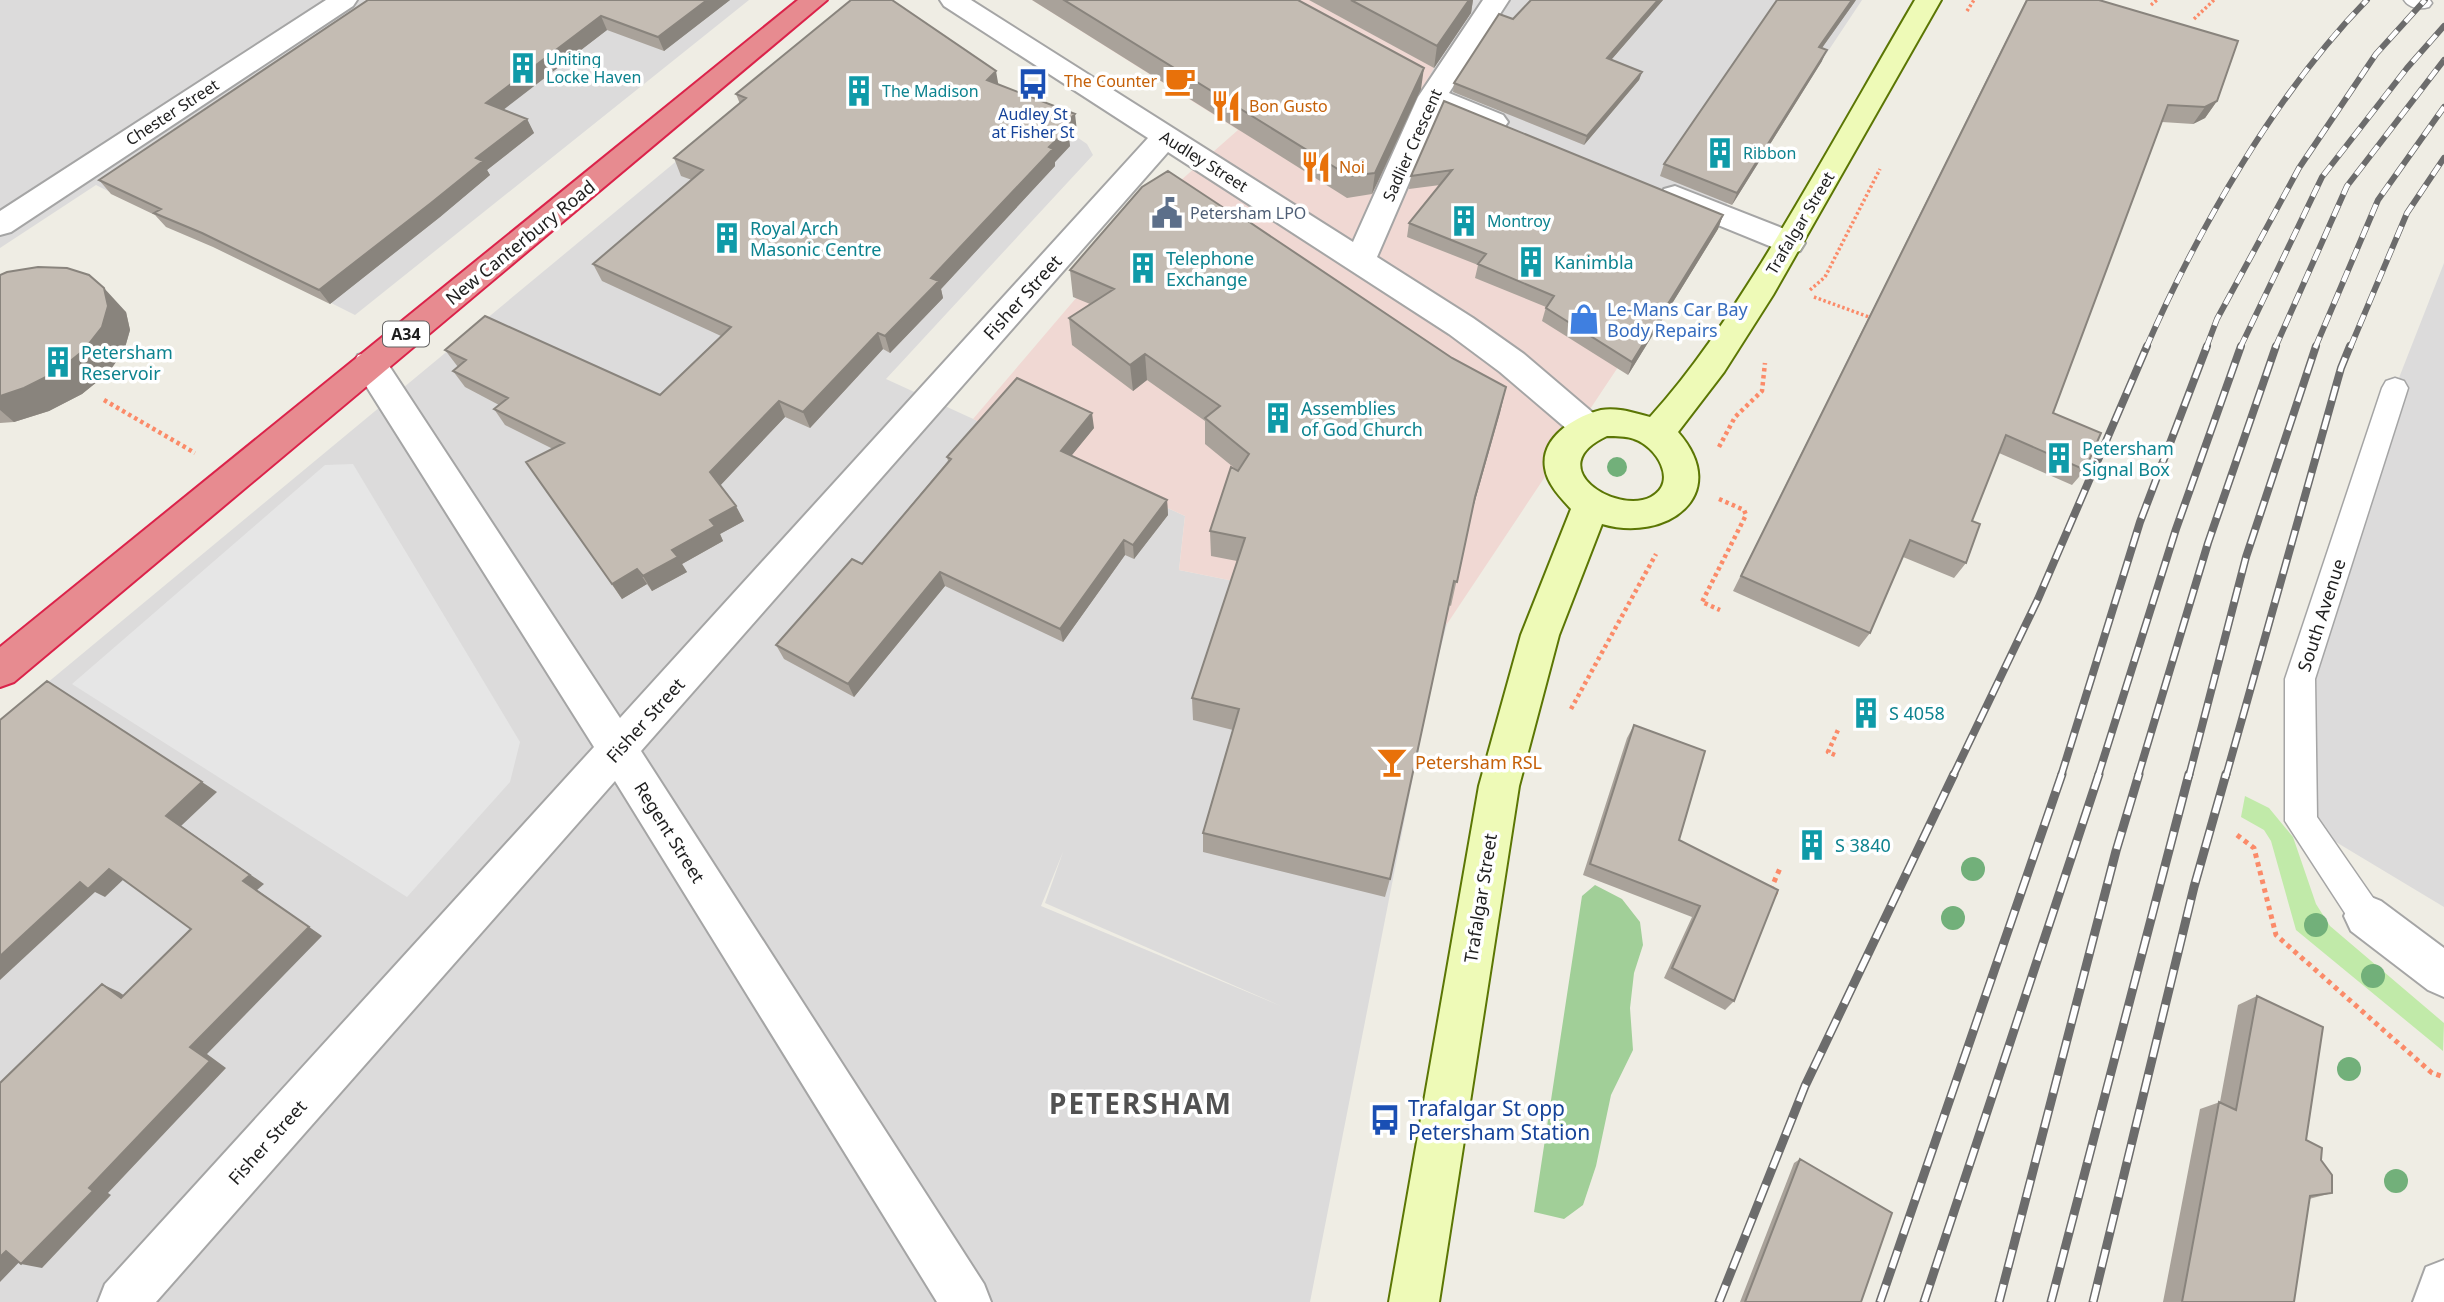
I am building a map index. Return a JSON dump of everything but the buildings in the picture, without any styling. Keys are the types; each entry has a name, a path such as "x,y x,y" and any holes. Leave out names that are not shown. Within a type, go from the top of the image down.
{"highway":[{"name":"New Canterbury Road","path":"0,670 814,0"}],"street":[{"name":"Chester Street","path":"0,225 344,0"},
{"name":"Audley Street","path":"953,0 1461,326 1512,363 1587,427"},
{"name":"Sadlier Crescent","path":"1360,260 1428,84 1496,0"},
{"name":"Trafalgar Street","path":"1656,434 1688,400 1789,243 1928,0"},
{"path":"1428,84 1520,133"},
{"name":"Fisher Street","path":"123,1302 1165,137"},
{"path":"1645,184 1789,243"},
{"name":"Regent Street","path":"370,364 618,750 966,1302"},
{"path":"1603,422 1621,423 1656,434 1679,458 1683,472 1675,499 1662,509 1637,515 1609,512 1591,505 1567,483 1562,470 1566,444 1574,434 1587,427 1603,422"},
{"name":"Trafalgar Street","path":"1414,1302 1499,786 1540,635 1591,505"},
{"path":"2366,916 2444,975"},
{"path":"2438,1302 2444,1285"}],"lane":[{"name":"South Avenue","path":"2366,916 2301,821 2300,679 2395,388"}],"path":[{"path":"2151,5 2157,0"},
{"path":"2194,19 2214,0"},
{"path":"1814,297 1869,317"},
{"path":"1735,417 1762,391"},
{"path":"104,400 195,453"},
{"path":"1711,496 1744,510 1746,515 1702,602 1720,610"},
{"path":"1568,716 1660,546"},
{"path":"1835,755 1828,752 1838,730"},
{"path":"2237,835 2254,848 2276,935 2432,1073 2444,1077"},
{"path":"1777,895 1770,891 1781,866"}],"shaded area":[{"path":"0,0 749,0 355,315 96,185 0,248"},
{"path":"1032,0 1366,0 1449,38 1416,103 1716,220 1447,624 1179,570 1185,516 973,419 1163,196 1238,130"},
{"path":"1366,0 1862,0 1716,220 1415,104"},
{"path":"866,4 889,10 1087,144 1093,155 886,379 1185,516 1179,570 1447,624 1432,680 1310,1302 0,1302 0,722","holes":["1063,852 1045,903 1281,1006 1041,906"]},
{"path":"2444,263 2444,907 2301,821 2300,679 2395,388"},
{"path":"353,464 520,742 510,782 407,897 72,684 325,465"}],"green space":[{"path":"2245,796 2269,808 2293,837 2316,904 2330,926 2444,1023 2443,1051 2296,930 2271,841 2264,830 2241,817"},
{"path":"1595,885 1622,899 1640,922 1643,945 1634,973 1630,1008 1633,1050 1611,1095 1596,1166 1583,1205 1564,1219 1534,1212 1582,896"}],"railway":[{"path":"2146,348 2190,256 2242,164 2301,77 2367,0"},
{"path":"2206,348 2217,319 2299,168 2376,54 2425,0"},
{"path":"2240,348 2322,177 2407,68 2444,26"},
{"path":"2275,348 2347,186 2444,60"},
{"path":"2315,348 2378,200 2444,107"},
{"path":"2350,348 2407,213 2444,158"},
{"path":"1953,776 2038,599 2147,346"},
{"path":"2061,776 2140,522 2207,346"},
{"path":"2098,776 2176,529 2241,346"},
{"path":"2138,776 2208,543 2276,346"},
{"path":"2189,776 2246,557 2316,346"},
{"path":"2226,776 2341,368 2350,346"},
{"path":"1719,1302 1805,1086 1954,774"},
{"path":"1880,1302 2062,774"},
{"path":"1924,1302 2099,774"},
{"path":"1999,1302 2116,851 2139,774"},
{"path":"2051,1302 2189,774"},
{"path":"2093,1302 2194,887 2226,774"}],"place":[{"name":"Uniting Locke Haven","path":"523,68"},
{"name":"The Counter","path":"1180,81"},
{"name":"Audley St at Fisher St","path":"1033,84"},
{"name":"The Madison","path":"859,91"},
{"name":"Bon Gusto","path":"1226,106"},
{"name":"Ribbon","path":"1720,153"},
{"name":"Noi","path":"1316,167"},
{"name":"Petersham LPO","path":"1167,213"},
{"name":"Montroy","path":"1464,221"},
{"name":"Royal Arch Masonic Centre","path":"727,238"},
{"name":"Kanimbla","path":"1531,262"},
{"name":"Telephone Exchange","path":"1143,268"},
{"name":"Le-Mans Car Bay Body Repairs","path":"1584,319"},
{"name":"Petersham Reservoir","path":"58,362"},
{"name":"Assemblies of God Church","path":"1278,418"},
{"name":"Petersham Signal Box","path":"2059,458"},
{"name":"S 4058","path":"1866,713"},
{"name":"Petersham RSL","path":"1392,762"},
{"name":"S 3840","path":"1812,845"},
{"name":"Trafalgar St opp Petersham Station","path":"1385,1120"}],"district":[{"name":"PETERSHAM","path":"1141,1103"}]}
